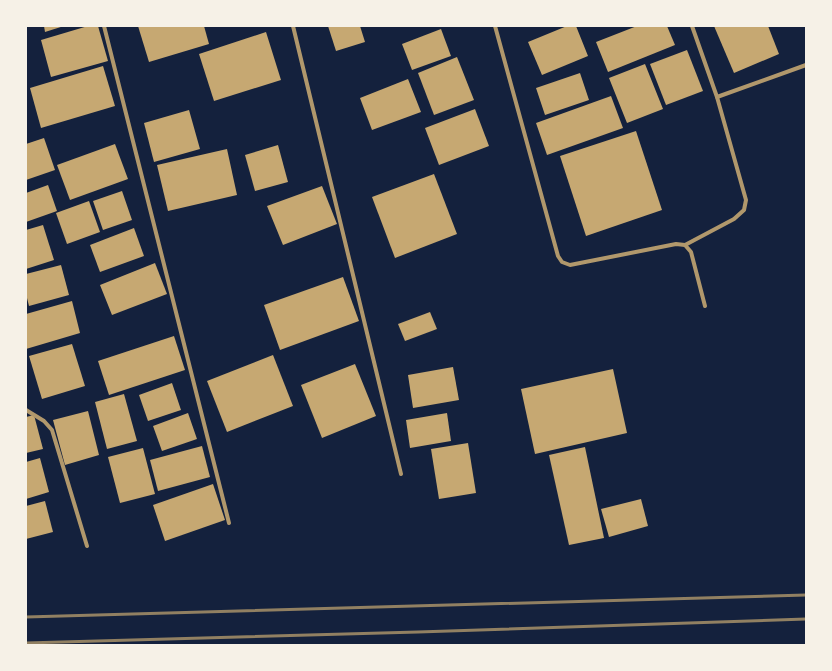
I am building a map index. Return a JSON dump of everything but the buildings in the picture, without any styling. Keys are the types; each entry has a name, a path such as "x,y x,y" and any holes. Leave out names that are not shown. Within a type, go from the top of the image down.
{"street":[{"path":"104,26 229,523"},
{"path":"293,26 401,474"},
{"path":"495,26 558,256 562,262 570,265 676,244 685,245 734,219 744,210 746,200 717,97 692,26"},
{"path":"717,97 806,65"},
{"path":"685,245 691,252 705,306"},
{"path":"26,410 44,421 52,430 87,546"}],"railway":[{"path":"26,617 806,595"},
{"path":"26,643 806,619"}]}
